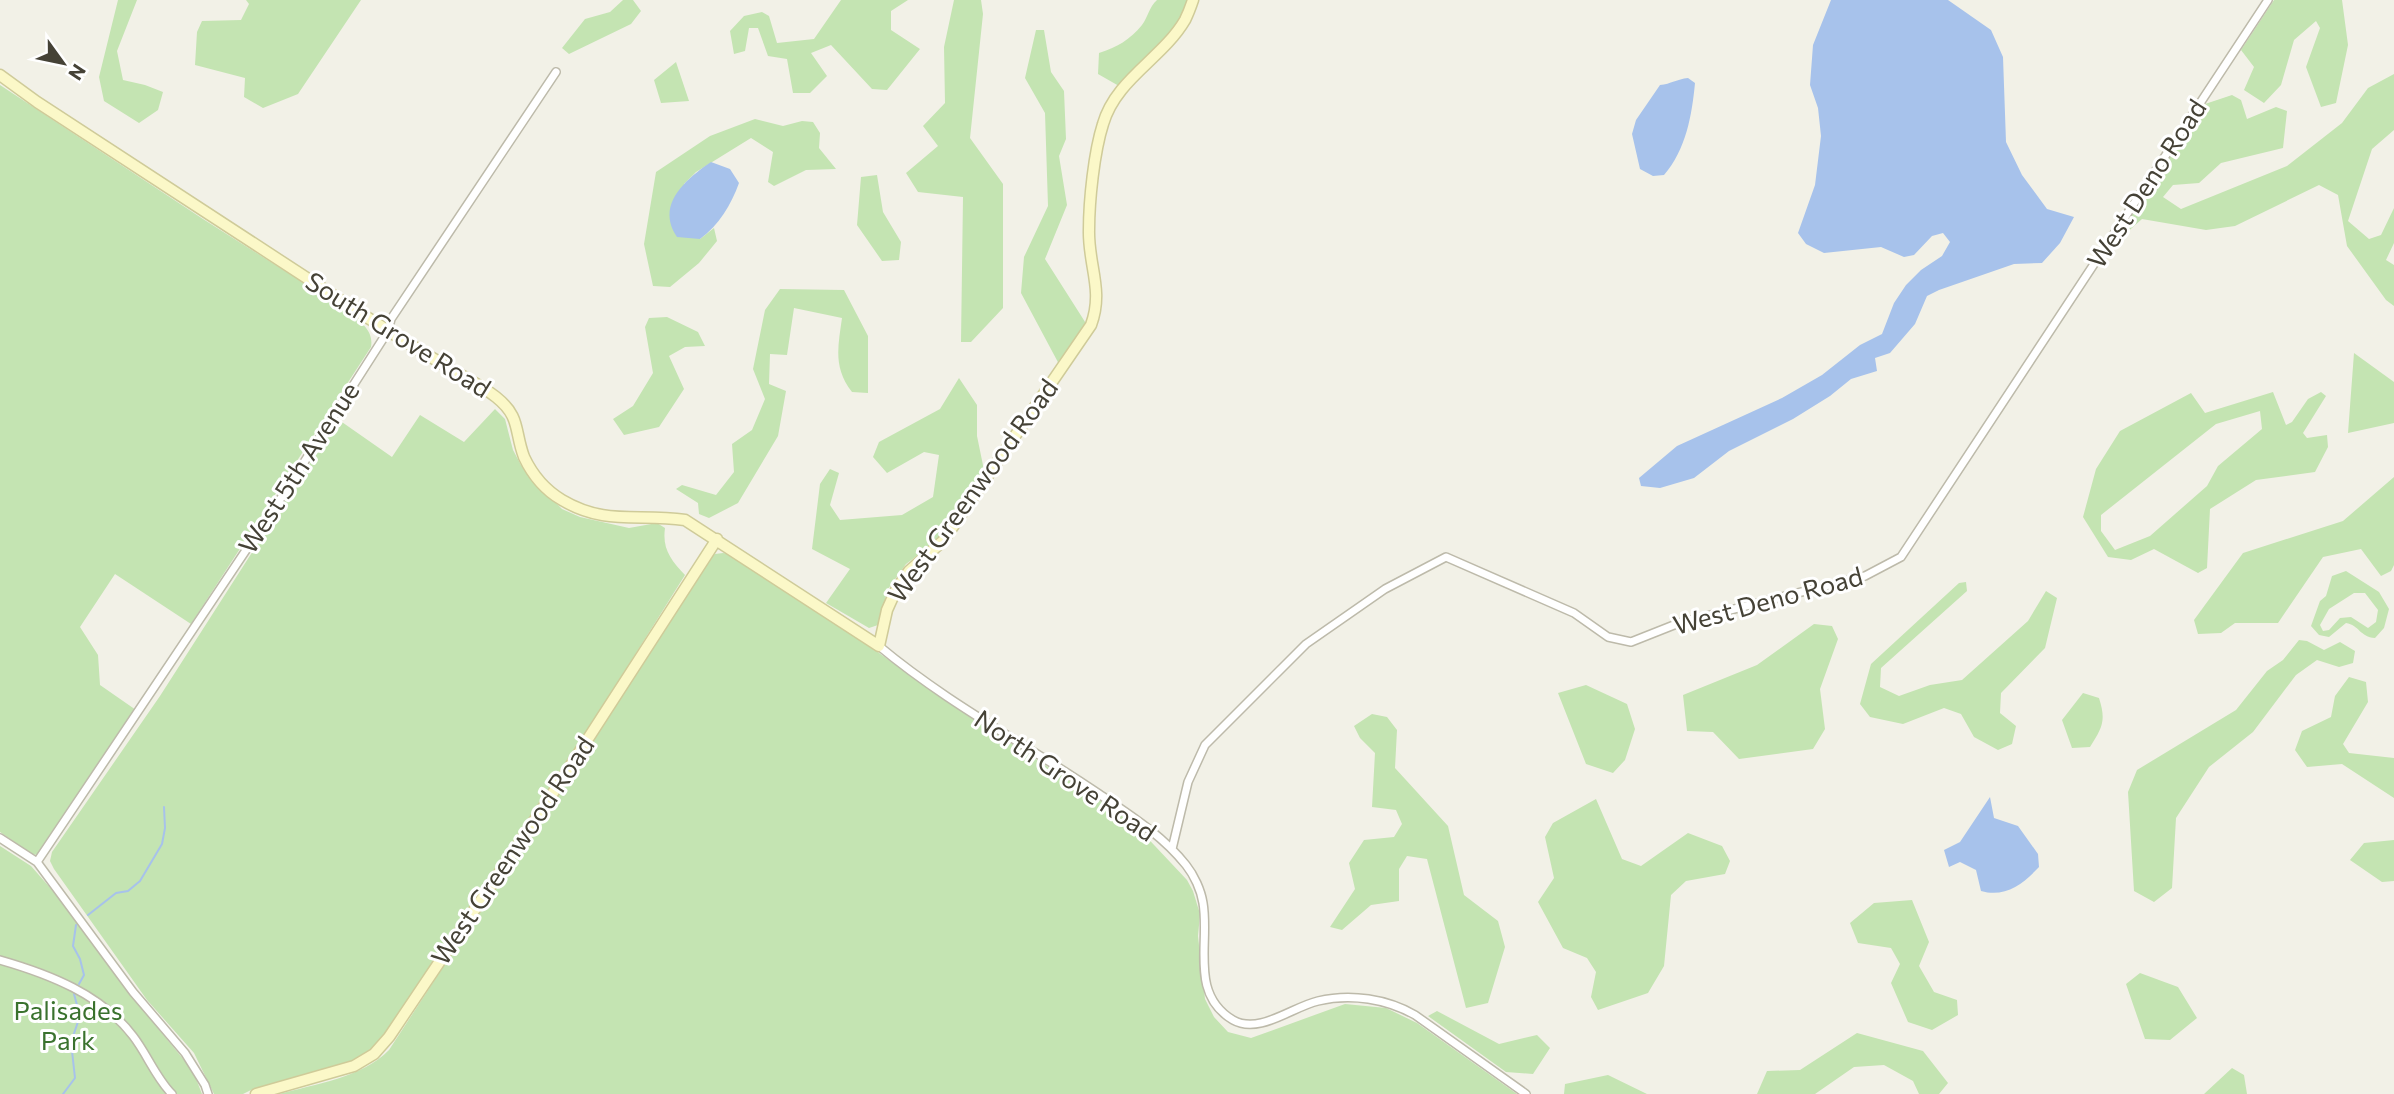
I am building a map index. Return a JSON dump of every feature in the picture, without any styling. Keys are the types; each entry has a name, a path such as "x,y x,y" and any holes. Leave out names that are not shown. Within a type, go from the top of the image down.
{"street":[{"name":"West Greenwood Road","path":"879,646 887,610 896,590 909,571 943,541 1091,325 1097,310 1098,291 1089,232 1102,125 1120,90 1184,21 1193,0"},
{"name":"West Deno Road","path":"1172,849 1188,782 1205,745 1307,644 1385,589 1446,557 1574,613 1608,637 1631,642 1679,623 1865,576 1901,557 2268,0"},
{"name":"West 5th Avenue","path":"37,862 279,501 388,331 391,319 556,72"},
{"name":"South Grove Road","path":"0,75 37,102 388,331 493,395 510,409 524,456 536,479 559,498 582,511 608,517 635,519 661,516 685,520 879,646"},
{"name":"West Greenwood Road","path":"256,1094 354,1066 374,1054 389,1037 551,796 717,539"},
{"name":"North Grove Road","path":"879,646 930,687 1135,819 1172,849 1188,867 1203,901 1202,964 1209,990 1220,1012 1236,1022 1252,1024 1271,1020 1320,1000 1346,998 1397,1005 1526,1094"},
{"path":"0,838 37,862 134,992 185,1053 208,1094"},
{"path":"0,960 53,979 104,1005 135,1037 172,1094"}],"green space":[{"path":"118,0 137,0 117,51 123,80 163,92 158,110 139,123 104,101 99,77"},
{"path":"246,0 361,0 298,94 263,108 244,97 245,78 195,65 197,32 202,21 241,20 249,4"},
{"path":"623,0 633,0 641,11 631,24 569,54 562,48 585,19 610,12"},
{"path":"841,0 908,0 891,11 891,30 920,49 887,90 872,89 831,45 811,53 827,76 810,93 793,93 787,59 768,56 758,28 749,28 745,51 734,54 730,31 744,16 762,12 769,16 777,43 814,39"},
{"path":"954,0 981,0 983,14 970,138 1003,184 1003,308 971,342 961,342 963,197 918,192 906,173 938,146 923,126 945,103 944,47"},
{"path":"1157,0 1188,0 1167,36 1119,86 1098,74 1099,53 1133,35"},
{"path":"2274,0 2342,0 2348,45 2336,103 2321,107 2306,67 2320,28 2316,21 2294,40 2281,85 2264,103 2244,90 2254,67 2241,50"},
{"path":"1036,30 1044,30 1051,72 1064,91 1066,139 1059,156 1067,205 1045,259 1087,325 1060,366 1021,293 1024,257 1048,206 1045,113 1025,78"},
{"path":"676,62 689,101 661,103 654,80"},
{"path":"2394,74 2394,130 2372,149 2348,221 2369,239 2381,235 2394,208 2394,243 2386,260 2394,265 2394,306 2386,300 2347,246 2338,195 2319,185 2235,226 2206,230 2142,219 2114,244 2112,242 2205,104 2232,95 2241,100 2247,119 2276,107 2287,111 2283,148 2221,163 2199,183 2173,185 2163,197 2181,209 2287,166 2342,123 2368,88"},
{"path":"0,85 348,311 365,327 371,341 371,347 191,624 115,574 80,627 98,655 100,685 136,710 37,855 0,832"},
{"path":"755,119 783,126 802,121 813,122 820,133 819,148 836,169 806,170 774,186 768,182 773,152 751,138 696,172 684,184 700,239 714,228 717,241 699,263 670,287 653,286 644,244 656,172 710,136"},
{"path":"877,175 883,212 901,242 899,260 882,261 857,225 861,177"},
{"path":"780,289 844,290 868,336 868,393 852,392 842,374 838,348 842,318 794,308 787,355 770,354 769,384 786,391 778,436 738,503 709,518 699,514 698,503 676,489 682,485 716,495 734,472 732,444 752,430 765,399 753,369 765,310"},
{"path":"667,317 698,332 705,346 685,347 669,356 684,389 659,427 624,435 613,419 633,406 653,373 645,327 649,318"},
{"path":"2354,353 2394,382 2394,423 2348,433"},
{"path":"959,378 977,405 977,436 985,475 934,543 906,564 888,589 878,625 869,628 826,603 850,569 812,549 820,484 830,469 839,473 830,505 840,520 902,515 933,497 939,455 924,452 887,473 873,457 879,442 940,409"},
{"path":"2273,392 2286,425 2292,422 2308,399 2321,392 2326,396 2303,433 2307,438 2327,435 2328,447 2315,472 2256,480 2210,509 2207,568 2198,573 2154,549 2131,560 2108,557 2083,517 2096,469 2120,431 2191,393 2205,413","holes":["2260,411 2262,429 2218,466 2207,486 2150,536 2115,550 2101,531 2101,515 2216,424"]},
{"path":"495,409 505,419 513,450 521,465 562,509 580,517 629,528 657,523 665,528 665,542 669,554 685,575 579,744 387,1033 371,1049 353,1061 301,1078 255,1088 243,1094 214,1094 194,1053 147,1000 54,869 50,861 52,852 160,696 339,420 392,457 420,415 464,442"},
{"path":"2394,477 2394,565 2391,571 2381,576 2361,549 2323,557 2278,623 2235,623 2221,633 2198,634 2194,620 2243,553 2343,521"},
{"path":"730,554 832,619 947,702 1104,803 1139,829 1187,880 1193,891 1200,914 1198,936 1205,999 1214,1017 1228,1032 1251,1038 1345,1004 1386,1008 1417,1023 1517,1094 279,1094 352,1074 378,1060 389,1050 711,557"},
{"path":"2346,571 2379,592 2389,609 2384,628 2375,638 2366,636 2346,623 2329,637 2319,635 2311,626 2320,601 2326,596 2332,576","holes":["2354,593 2365,593 2378,610 2376,622 2368,628 2351,617 2340,618 2329,630 2323,631 2320,625 2329,609"]},
{"path":"1966,582 1967,591 1881,668 1880,687 1899,696 1930,685 1962,680 2028,621 2046,591 2057,598 2045,648 2001,693 2000,713 2016,726 2012,744 1998,750 1974,737 1961,714 1944,708 1903,724 1870,717 1860,704 1871,664 1959,583"},
{"path":"1814,624 1832,626 1838,639 1820,689 1825,729 1813,749 1739,759 1713,732 1687,731 1683,695 1757,665"},
{"path":"2299,640 2324,650 2340,642 2355,651 2353,663 2339,667 2317,660 2296,675 2253,732 2209,767 2176,818 2172,888 2154,902 2134,891 2128,792 2137,770 2236,710 2267,671 2283,660"},
{"path":"2349,677 2366,682 2368,702 2343,744 2349,753 2394,758 2394,798 2342,764 2307,767 2295,750 2302,731 2331,717 2335,696"},
{"path":"1586,685 1627,704 1635,729 1625,760 1613,773 1586,764 1558,693"},
{"path":"2083,693 2099,698 2102,723 2090,747 2072,748 2062,720"},
{"path":"1372,714 1387,717 1397,730 1395,768 1448,826 1464,895 1498,921 1505,947 1488,1003 1466,1008 1427,859 1407,856 1399,869 1399,901 1371,905 1342,930 1330,927 1355,889 1349,863 1364,840 1394,837 1402,824 1396,810 1372,807 1375,753 1360,738 1354,726"},
{"path":"1596,799 1622,859 1641,866 1688,833 1722,846 1730,861 1725,874 1686,881 1671,895 1664,966 1648,993 1598,1010 1591,997 1596,972 1587,958 1563,948 1538,902 1554,878 1545,837 1553,823"},
{"path":"2394,840 2394,881 2382,882 2350,860 2364,843"},
{"name":"Palisades Park","path":"0,846 31,866 60,899 129,993 193,1071 202,1094 0,1094"},
{"path":"1912,900 1929,942 1919,966 1934,992 1957,1000 1958,1015 1932,1030 1908,1022 1891,983 1900,964 1891,948 1858,943 1850,923 1874,903"},
{"path":"2140,973 2178,987 2197,1018 2170,1040 2145,1039 2126,984"},
{"path":"1437,1011 1499,1044 1537,1035 1550,1048 1533,1074 1506,1072 1428,1016"},
{"path":"1857,1033 1923,1051 1948,1083 1939,1094 1919,1094 1913,1081 1884,1065 1854,1067 1815,1094 1757,1094 1767,1071 1800,1070"},
{"path":"2232,1068 2244,1075 2247,1094 2204,1094"},
{"path":"1608,1075 1647,1094 1564,1094 1565,1084"}],"water":[{"path":"1831,0 1948,0 1991,30 2003,57 2006,142 2022,175 2047,209 2074,217 2060,243 2042,263 2014,264 1927,296 1915,324 1890,353 1875,358 1877,371 1851,379 1793,419 1729,451 1694,478 1660,488 1641,486 1639,478 1677,446 1782,398 1822,375 1860,345 1882,334 1894,303 1906,285 1921,270 1942,256 1950,242 1943,233 1932,236 1914,255 1904,257 1881,247 1824,253 1806,244 1798,233 1815,185 1821,136 1818,108 1810,85 1813,45"},
{"path":"1688,78 1695,83 1690,120 1683,143 1664,175 1653,176 1640,169 1632,134 1636,120 1660,85"},
{"path":"711,162 730,169 739,183 736,191 719,221 700,239 677,237 671,225 671,204 683,185"},
{"path":"1990,797 1994,818 2018,826 2038,854 2039,867 2033,873 2013,888 1998,893 1981,891 1976,870 1960,862 1949,867 1944,850 1960,842"}],"waterway":[{"path":"88,915 116,893 128,891 140,881 162,844 165,828 164,807"},
{"path":"76,925 73,946 84,975 79,984"},
{"path":"63,1094 75,1078 71,1042 80,1016 74,994"}]}
